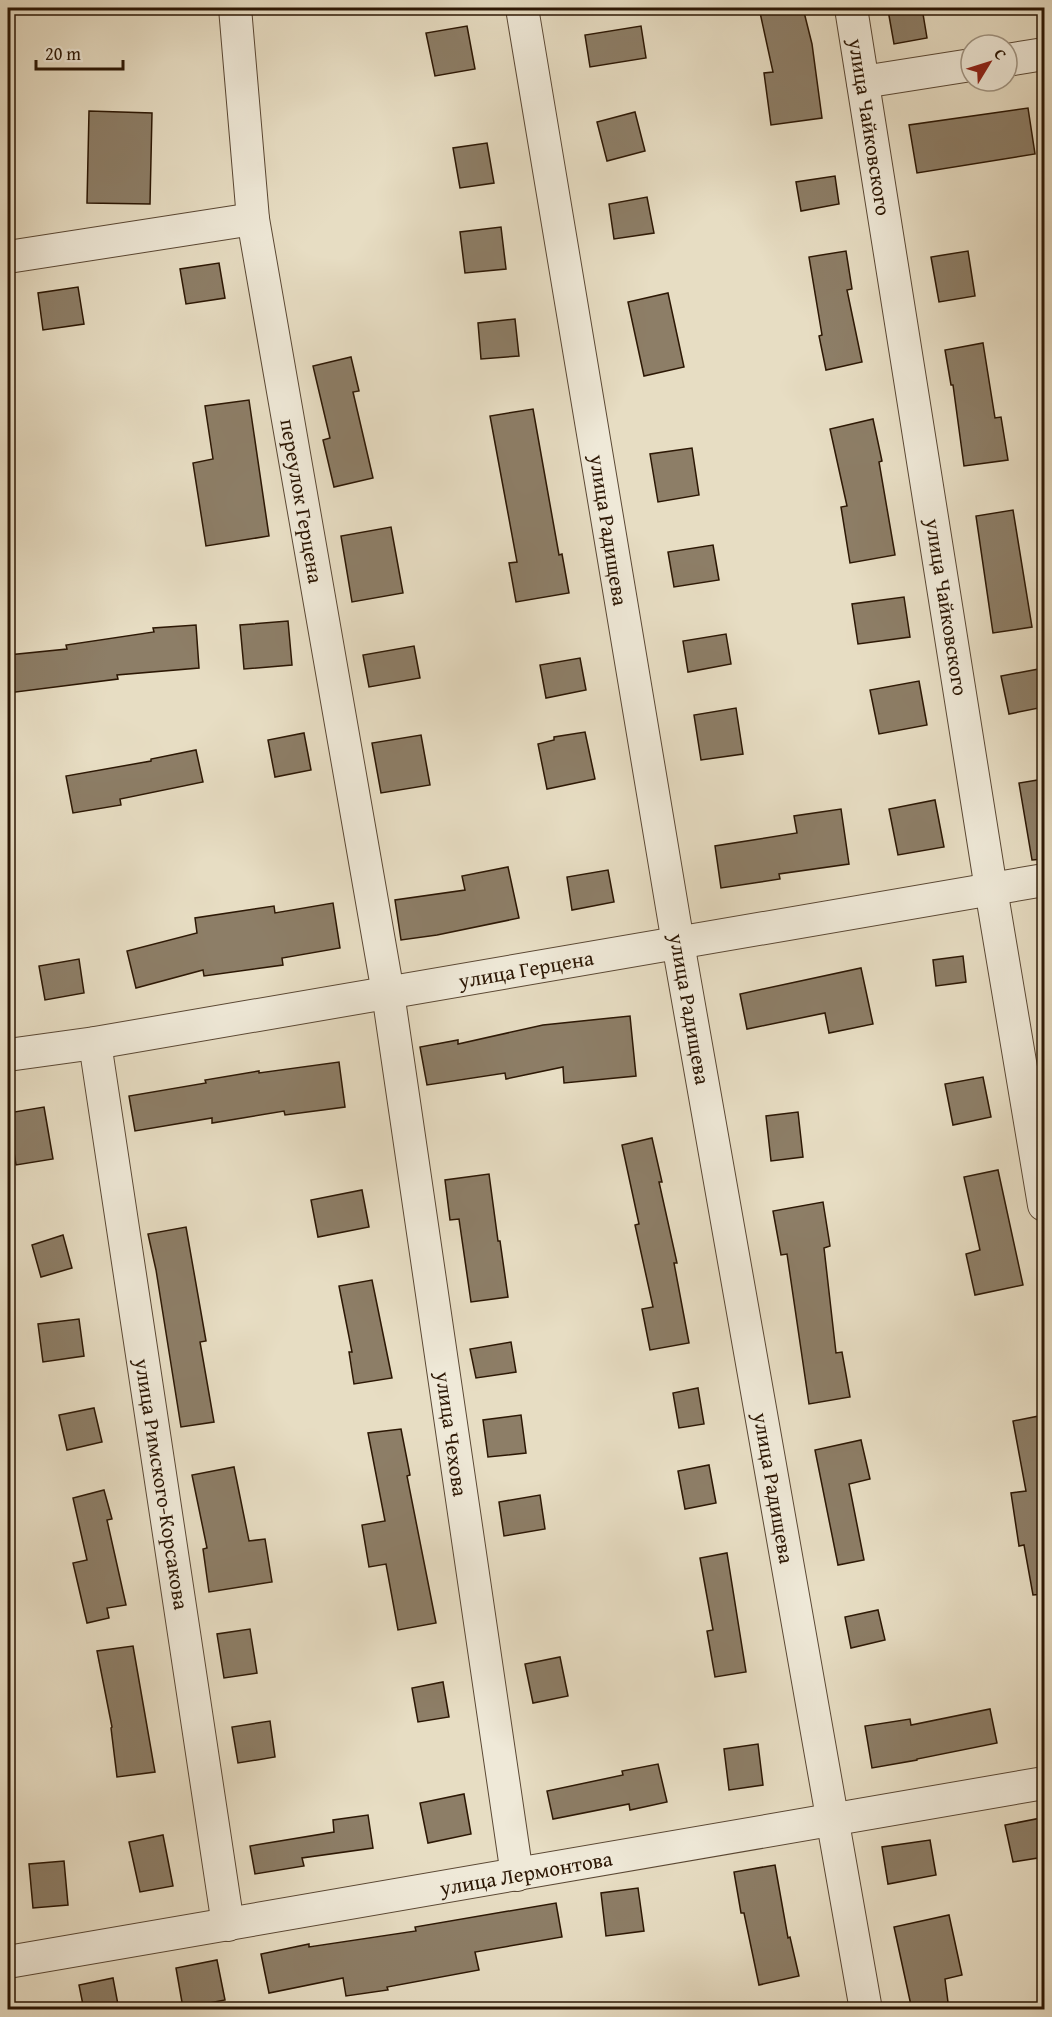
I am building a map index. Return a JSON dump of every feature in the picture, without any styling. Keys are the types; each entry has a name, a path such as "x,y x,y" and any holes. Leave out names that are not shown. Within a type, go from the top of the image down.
{"street":[{"name":"переулок Герцена","path":"235,8 253,219 388,993"},
{"name":"улица Радищева","path":"522,8 678,943 866,2010"},
{"name":"улица Чайковского","path":"851,8 991,889 1044,1205"},
{"path":"1019,58 1044,54"},
{"path":"863,82 959,67"},
{"path":"8,256 253,219"},
{"name":"улица Герцена","path":"8,1055 95,1043 1044,880"},
{"name":"улица Чехова","path":"388,993 517,1875"},
{"name":"улица Римского-Корсакова","path":"95,1043 228,1925"},
{"name":"улица Лермонтова","path":"8,1962 1044,1783"}],"building":[{"path":"759,8 803,8 812,44 822,118 771,125 764,73 773,72"},
{"path":"922,8 927,38 894,44 888,10"},
{"path":"467,26 475,69 435,76 426,33"},
{"path":"641,26 646,58 590,67 585,35"},
{"path":"1028,108 1035,154 917,173 909,125"},
{"path":"89,111 152,113 150,204 87,203"},
{"path":"635,112 645,151 607,161 597,122"},
{"path":"487,143 494,183 460,188 453,148"},
{"path":"835,176 839,204 801,211 796,182"},
{"path":"647,197 654,233 614,239 609,204"},
{"path":"501,227 506,269 465,273 460,232"},
{"path":"846,251 852,289 847,290 862,362 826,370 819,336 822,335 809,257"},
{"path":"968,251 975,296 939,302 931,257"},
{"path":"219,263 225,298 186,304 180,269"},
{"path":"78,287 84,324 43,330 38,293"},
{"path":"668,293 684,367 644,376 628,302"},
{"path":"515,319 519,356 481,359 478,323"},
{"path":"983,343 995,418 1001,417 1008,460 964,466 953,385 951,385 945,350"},
{"path":"351,357 359,391 353,392 373,478 334,487 323,440 330,438 313,366"},
{"path":"249,400 269,536 206,546 193,463 213,459 205,406"},
{"path":"533,409 559,555 562,554 569,593 516,602 509,563 517,562 490,416"},
{"path":"873,419 882,461 879,462 895,555 850,563 841,507 847,506 830,429"},
{"path":"692,448 699,495 658,502 650,454"},
{"path":"1013,510 1032,627 993,633 976,516"},
{"path":"391,527 403,593 352,602 341,536"},
{"path":"713,545 719,580 674,587 668,552"},
{"path":"904,597 910,637 858,644 852,604"},
{"path":"288,621 292,665 244,669 240,625"},
{"path":"196,625 199,668 117,675 118,679 8,693 8,655 67,649 66,645 154,632 153,628"},
{"path":"726,634 731,664 688,672 683,641"},
{"path":"414,646 420,678 369,687 363,655"},
{"path":"580,658 586,690 546,698 540,665"},
{"path":"1044,668 1044,707 1009,714 1001,676"},
{"path":"919,681 927,725 879,734 870,690"},
{"path":"736,708 743,754 701,760 694,715"},
{"path":"585,732 595,779 547,789 538,744 554,740 554,737"},
{"path":"304,733 311,770 275,777 268,740"},
{"path":"421,735 430,785 381,793 372,743"},
{"path":"196,750 203,782 120,799 121,805 73,813 66,776 151,761 151,759"},
{"path":"1044,779 1044,859 1032,860 1019,783"},
{"path":"935,800 944,847 898,855 889,809"},
{"path":"841,809 849,864 779,874 780,879 721,888 715,846 797,833 794,816"},
{"path":"508,867 519,918 401,940 395,900 465,890 462,876"},
{"path":"608,870 614,902 572,910 567,877"},
{"path":"333,903 340,948 282,958 283,965 204,976 203,970 136,988 127,951 197,933 195,918 274,906 275,913"},
{"path":"963,956 966,982 936,986 933,960"},
{"path":"79,959 84,993 45,1000 39,966"},
{"path":"861,968 873,1024 829,1033 825,1013 747,1029 740,994"},
{"path":"630,1016 636,1076 564,1083 563,1067 506,1079 505,1073 427,1085 420,1047 458,1040 458,1044 543,1025"},
{"path":"339,1062 345,1107 285,1115 284,1111 212,1123 212,1118 135,1131 129,1096 259,1071 259,1073"},
{"path":"983,1077 991,1117 953,1125 945,1084"},
{"path":"44,1107 53,1159 16,1165 8,1113"},
{"path":"798,1112 803,1157 771,1161 766,1116"},
{"path":"652,1138 677,1263 674,1263 689,1343 650,1350 642,1309 653,1307 635,1225 639,1224 622,1145"},
{"path":"998,1170 1023,1285 975,1295 966,1254 980,1250 964,1177"},
{"path":"489,1174 508,1297 471,1302 459,1219 450,1220 445,1180"},
{"path":"362,1190 369,1227 318,1237 311,1200"},
{"path":"823,1202 830,1246 824,1248 836,1353 842,1352 850,1397 809,1404 787,1254 781,1255 773,1211"},
{"path":"186,1227 206,1341 200,1342 214,1422 181,1427 156,1270 148,1234"},
{"path":"63,1235 72,1268 41,1277 32,1245"},
{"path":"372,1280 392,1378 354,1384 349,1352 352,1352 339,1286"},
{"path":"79,1319 84,1356 43,1362 38,1324"},
{"path":"511,1342 516,1372 476,1378 470,1349"},
{"path":"698,1388 704,1424 679,1428 673,1393"},
{"path":"94,1408 102,1442 67,1450 59,1415"},
{"path":"521,1415 526,1453 488,1457 483,1420"},
{"path":"1039,1416 1044,1444 1044,1594 1033,1595 1024,1545 1019,1546 1011,1493 1026,1491 1013,1421"},
{"path":"401,1429 410,1475 407,1476 436,1623 398,1630 386,1564 369,1567 362,1525 385,1521 368,1433"},
{"path":"861,1440 870,1479 849,1484 864,1560 838,1565 815,1450"},
{"path":"709,1465 716,1503 685,1509 678,1471"},
{"path":"234,1467 249,1541 265,1539 272,1582 209,1592 203,1549 207,1548 192,1475"},
{"path":"104,1490 112,1519 107,1520 126,1605 107,1608 109,1618 87,1623 73,1563 87,1560 73,1498"},
{"path":"540,1495 545,1529 504,1536 499,1502"},
{"path":"727,1553 746,1672 715,1677 707,1631 713,1630 700,1558"},
{"path":"878,1610 885,1640 851,1648 845,1617"},
{"path":"250,1629 257,1673 224,1678 217,1634"},
{"path":"133,1646 155,1772 117,1777 112,1727 97,1651"},
{"path":"560,1657 568,1696 533,1703 525,1664"},
{"path":"443,1682 449,1717 418,1722 412,1688"},
{"path":"990,1709 997,1743 872,1768 865,1726 910,1719 911,1725"},
{"path":"270,1721 275,1757 238,1763 232,1727"},
{"path":"758,1744 763,1785 729,1790 724,1749"},
{"path":"658,1764 667,1802 630,1810 629,1804 553,1819 547,1791 623,1775 622,1771"},
{"path":"464,1794 471,1834 428,1843 420,1803"},
{"path":"368,1815 373,1848 302,1858 304,1866 255,1874 250,1846 334,1832 333,1820"},
{"path":"1041,1818 1044,1857 1013,1862 1005,1825"},
{"path":"163,1835 173,1886 140,1892 129,1842"},
{"path":"930,1840 936,1875 888,1884 882,1847"},
{"path":"64,1861 68,1905 33,1908 29,1864"},
{"path":"775,1865 788,1938 790,1937 799,1976 759,1985 744,1913 741,1913 734,1872"},
{"path":"638,1888 644,1931 606,1936 601,1893"},
{"path":"556,1903 562,1937 475,1952 479,1970 387,1987 388,1990 346,1996 343,1978 269,1993 261,1954 309,1944 309,1947 416,1931 415,1927"},
{"path":"949,1915 962,1975 945,1979 949,2010 912,2010 894,1927"},
{"path":"217,1960 225,2000 183,2008 176,1968"},
{"path":"113,1978 119,2010 84,2010 79,1985"}]}
